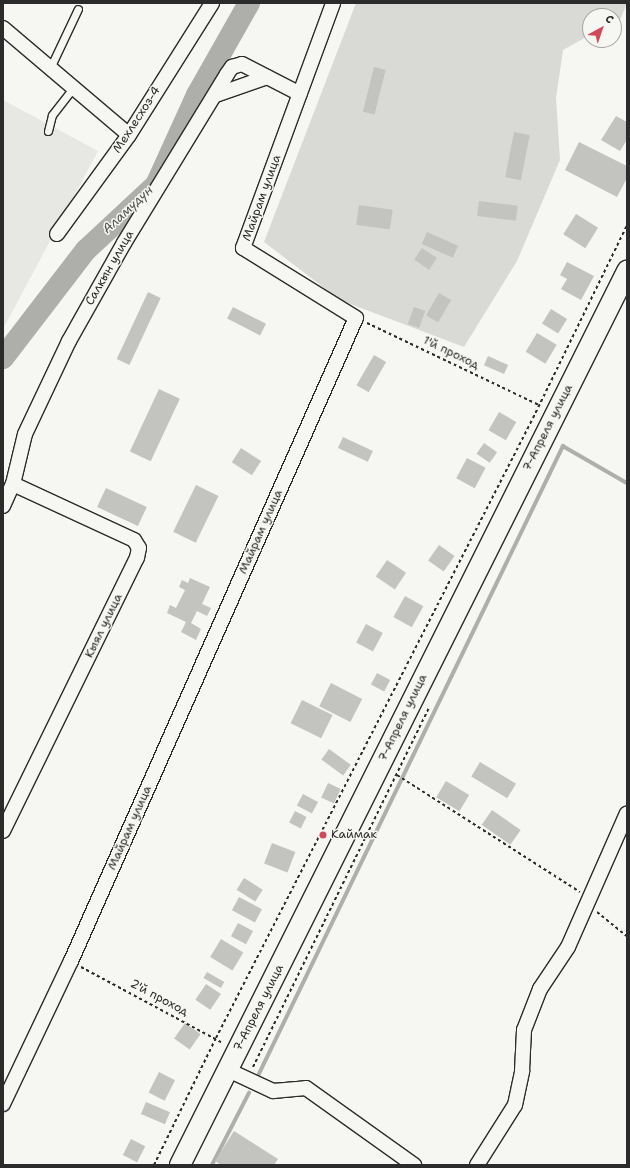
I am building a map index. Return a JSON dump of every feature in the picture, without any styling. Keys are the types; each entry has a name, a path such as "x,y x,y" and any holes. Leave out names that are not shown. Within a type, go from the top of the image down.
{"main road":[{"name":"7-Апреля улица","path":"180,1165 627,271"}],"street":[{"name":"Мехлесхоз-4","path":"57,234 129,135 212,3"},
{"name":"Майрам улица","path":"3,1104 71,961 356,318 243,248 333,3"},
{"path":"3,28 51,66 129,135"},
{"name":"Салкын улица","path":"3,506 13,484 25,434 69,341 147,204 232,67 242,64 300,94"},
{"path":"216,95 267,77"},
{"name":"Кыял улица","path":"3,831 137,558 139,548 134,540 13,484"},
{"path":"477,1165 515,1105 522,1071 524,1030 540,989 568,946 627,813"},
{"path":"228,1070 273,1091 306,1088 414,1165"}],"lane":[{"path":"51,66 78,9"},
{"path":"48,131 52,115 74,86"}],"path":[{"path":"154,1165 216,1038 539,406 627,225"},
{"name":"1'й проход","path":"356,318 539,406"},
{"path":"246,1079 397,775 429,707"},
{"path":"397,775 588,901 627,936"},
{"name":"2'й проход","path":"71,961 216,1038 237,1052"}],"shaded area":[{"path":"356,3 627,3 622,16 622,8 582,8 582,39 563,50 556,98 560,160 517,261 464,347 340,300 264,242"},
{"path":"3,100 98,151 3,329"}],"building":[{"path":"374,67 386,70 375,115 363,112"},
{"path":"616,116 627,122 627,140 620,151 601,140"},
{"path":"514,132 530,135 521,180 505,177"},
{"path":"579,142 627,166 627,178 617,197 565,170"},
{"path":"479,201 518,206 516,221 477,216"},
{"path":"359,205 393,210 390,230 356,225"},
{"path":"576,214 598,228 585,248 563,234"},
{"path":"427,232 458,246 453,258 422,244"},
{"path":"422,248 437,258 429,270 414,260"},
{"path":"567,262 594,276 581,300 561,289 567,279 560,275"},
{"path":"148,292 161,298 129,365 117,359"},
{"path":"439,293 451,300 438,323 426,316"},
{"path":"233,307 266,324 260,335 227,319"},
{"path":"414,307 425,311 419,328 408,324"},
{"path":"551,309 567,319 558,333 542,323"},
{"path":"537,333 557,345 545,364 526,352"},
{"path":"374,355 386,362 369,392 356,385"},
{"path":"488,356 508,365 504,374 484,365"},
{"path":"159,389 180,399 151,461 130,452"},
{"path":"499,412 516,422 506,440 488,430"},
{"path":"343,437 373,451 368,462 338,448"},
{"path":"484,443 497,452 490,463 477,454"},
{"path":"241,448 261,461 252,475 232,462"},
{"path":"467,458 486,468 475,488 456,478"},
{"path":"196,485 218,496 196,543 173,532"},
{"path":"106,488 147,507 138,526 97,507"},
{"path":"439,545 455,556 444,571 428,561"},
{"path":"387,560 406,573 395,589 376,577"},
{"path":"190,578 210,587 202,604 211,608 207,616 197,611 191,623 201,629 196,640 181,632 186,622 167,613 170,605 176,608 185,590 179,587 182,580 188,583"},
{"path":"405,596 423,606 412,627 393,617"},
{"path":"366,624 383,633 373,651 356,643"},
{"path":"377,673 390,680 384,692 371,684"},
{"path":"331,683 362,699 350,722 319,706"},
{"path":"302,700 333,715 321,738 291,723"},
{"path":"329,749 351,765 343,775 321,760"},
{"path":"480,762 516,784 507,798 471,777"},
{"path":"446,781 469,795 459,811 436,797"},
{"path":"328,783 341,789 334,803 321,798"},
{"path":"303,794 318,802 312,813 297,805"},
{"path":"492,810 521,830 510,845 482,825"},
{"path":"295,811 307,817 301,828 289,823"},
{"path":"272,843 295,852 287,872 264,864"},
{"path":"244,878 263,890 255,902 237,890"},
{"path":"239,897 262,909 255,922 232,910"},
{"path":"238,923 253,931 246,944 231,936"},
{"path":"221,939 243,952 232,970 210,957"},
{"path":"207,972 224,982 221,988 204,978"},
{"path":"206,984 221,994 210,1010 195,1000"},
{"path":"185,1023 201,1034 190,1049 174,1039"},
{"path":"159,1072 175,1080 165,1101 149,1092"},
{"path":"146,1102 170,1112 165,1124 141,1114"},
{"path":"234,1131 278,1159 274,1165 221,1165 215,1161"},
{"path":"131,1139 145,1146 137,1162 123,1155"}],"waterway":[{"name":"Аламүдүн","path":"3,358 86,250 156,185 197,95 249,3"},
{"path":"257,1078 563,446 627,483"},
{"path":"212,1165 249,1093"}],"place":[{"name":"Каймак","path":"323,835"}]}
